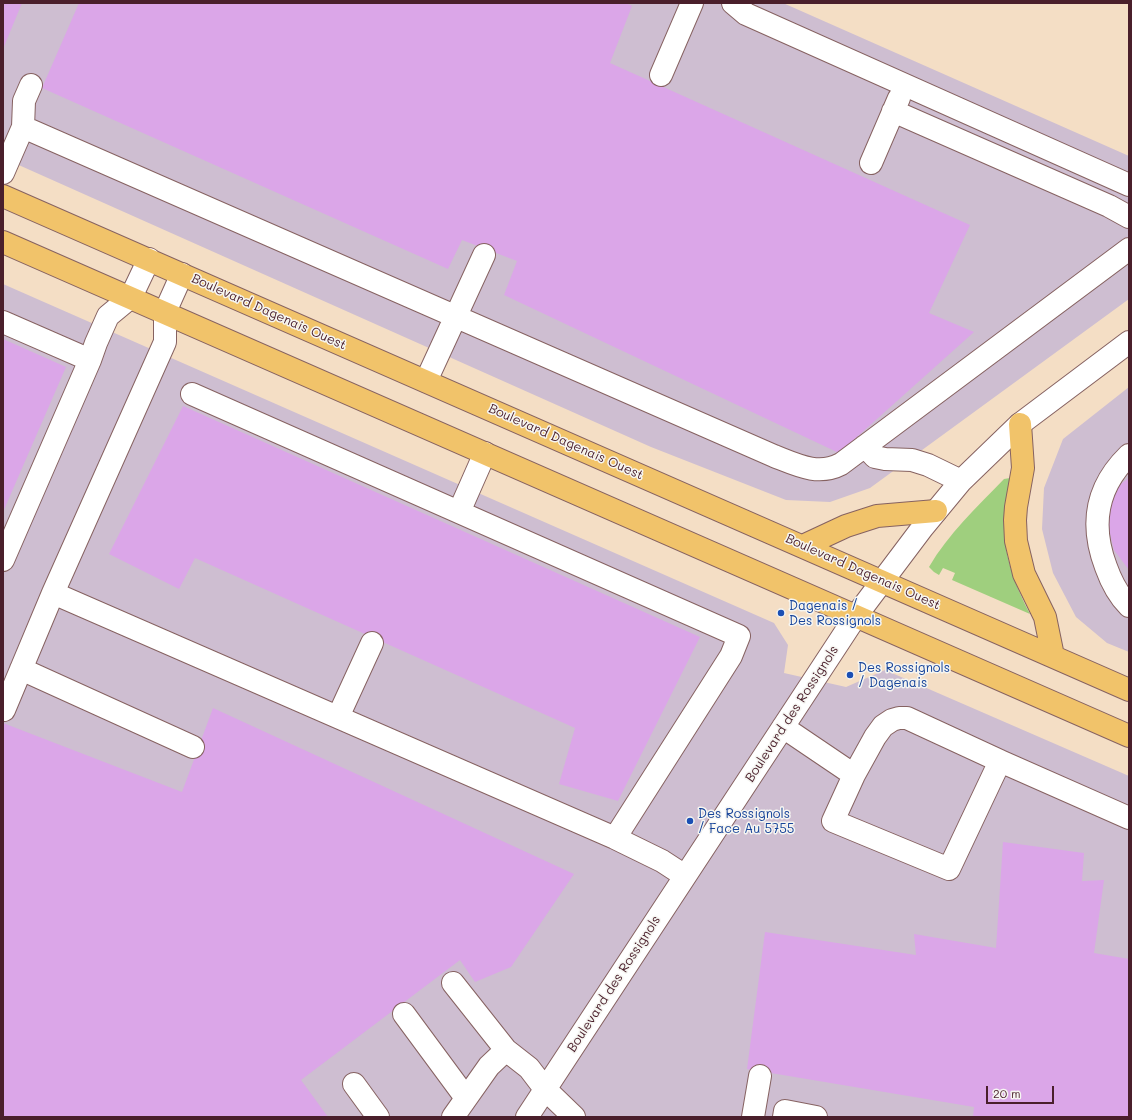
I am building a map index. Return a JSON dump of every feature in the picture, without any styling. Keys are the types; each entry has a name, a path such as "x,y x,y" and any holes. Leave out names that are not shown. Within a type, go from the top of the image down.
{"main road":[{"name":"Boulevard Dagenais Ouest","path":"3,196 1129,690"},
{"path":"3,242 1129,736"},
{"path":"1020,424 1023,468 1016,507 1016,541 1024,574 1045,617 1053,656"},
{"path":"803,546 846,526 877,516 936,511"}],"street":[{"path":"662,75 692,3"},
{"path":"733,3 746,14 1129,185"},
{"path":"871,163 904,84"},
{"path":"3,172 24,127 24,101 31,85"},
{"path":"893,111 1109,206 1129,218"},
{"path":"24,127 774,456 797,465 823,470 841,464 1129,249"},
{"path":"426,381 484,254"},
{"path":"3,560 108,316 131,297 149,259"},
{"path":"4,710 53,593 165,342 165,312 182,274"},
{"path":"3,322 90,360"},
{"name":"Boulevard des Rossignols","path":"527,1117 856,616 936,511 961,481 1020,424 1129,342"},
{"path":"192,394 739,636 731,656 615,838"},
{"path":"865,446 875,457 912,460 928,465 961,481"},
{"path":"459,512 485,453"},
{"path":"1129,455 1113,472 1099,503 1097,518 1099,545 1104,561 1116,590 1129,606"},
{"path":"53,593 615,838 662,861 685,876"},
{"path":"338,717 372,643"},
{"path":"21,669 193,747"},
{"path":"1000,762 949,869 833,821 854,775 875,736 883,726 892,720 899,718 907,718 1000,762 1129,818"},
{"path":"783,727 854,775"},
{"path":"453,983 506,1050 529,1068 546,1089 574,1117"},
{"path":"404,1014 466,1098"},
{"path":"453,1117 489,1066 506,1050"},
{"path":"753,1117 760,1076"},
{"path":"354,1084 378,1117"},
{"path":"784,1117 785,1111 816,1117"}],"shaded area":[{"path":"3,3 783,3 1129,156 1129,299 870,488 830,502 786,500 651,447 3,158"},
{"path":"3,284 774,623 788,645 784,673 846,687 885,670 1129,776 1129,1117 3,1117"},
{"path":"1129,387 1129,652 1107,643 1076,617 1053,573 1042,529 1044,488 1063,439"}],"green space":[{"path":"1010,478 1006,497 1004,532 1006,548 1021,597 1030,614 952,580 955,573 943,568 939,575 929,567 945,543 964,521 1004,479"}],"building":[{"path":"3,3 22,3 3,49"},
{"path":"79,3 626,3 632,6 610,63 970,225 929,313 974,332 839,453 504,295 517,261 462,240 448,269 42,88"},
{"path":"3,339 66,367 3,512"},
{"path":"183,406 700,637 618,801 559,784 575,728 195,558 179,589 109,554"},
{"path":"1129,478 1129,570 1114,550 1105,514 1115,488"},
{"path":"213,708 574,874 511,967 475,982 460,960 301,1080 328,1117 3,1117 3,723 182,792"},
{"path":"1003,842 1084,853 1082,881 1104,880 1094,953 1129,959 1129,1117 973,1117 974,1107 747,1069 765,932 916,955 914,934 996,948"}],"place":[{"name":"Dagenais / Des Rossignols","path":"781,613"},
{"name":"Des Rossignols / Dagenais","path":"850,675"},
{"name":"Des Rossignols / Face Au 5755","path":"690,821"}]}
